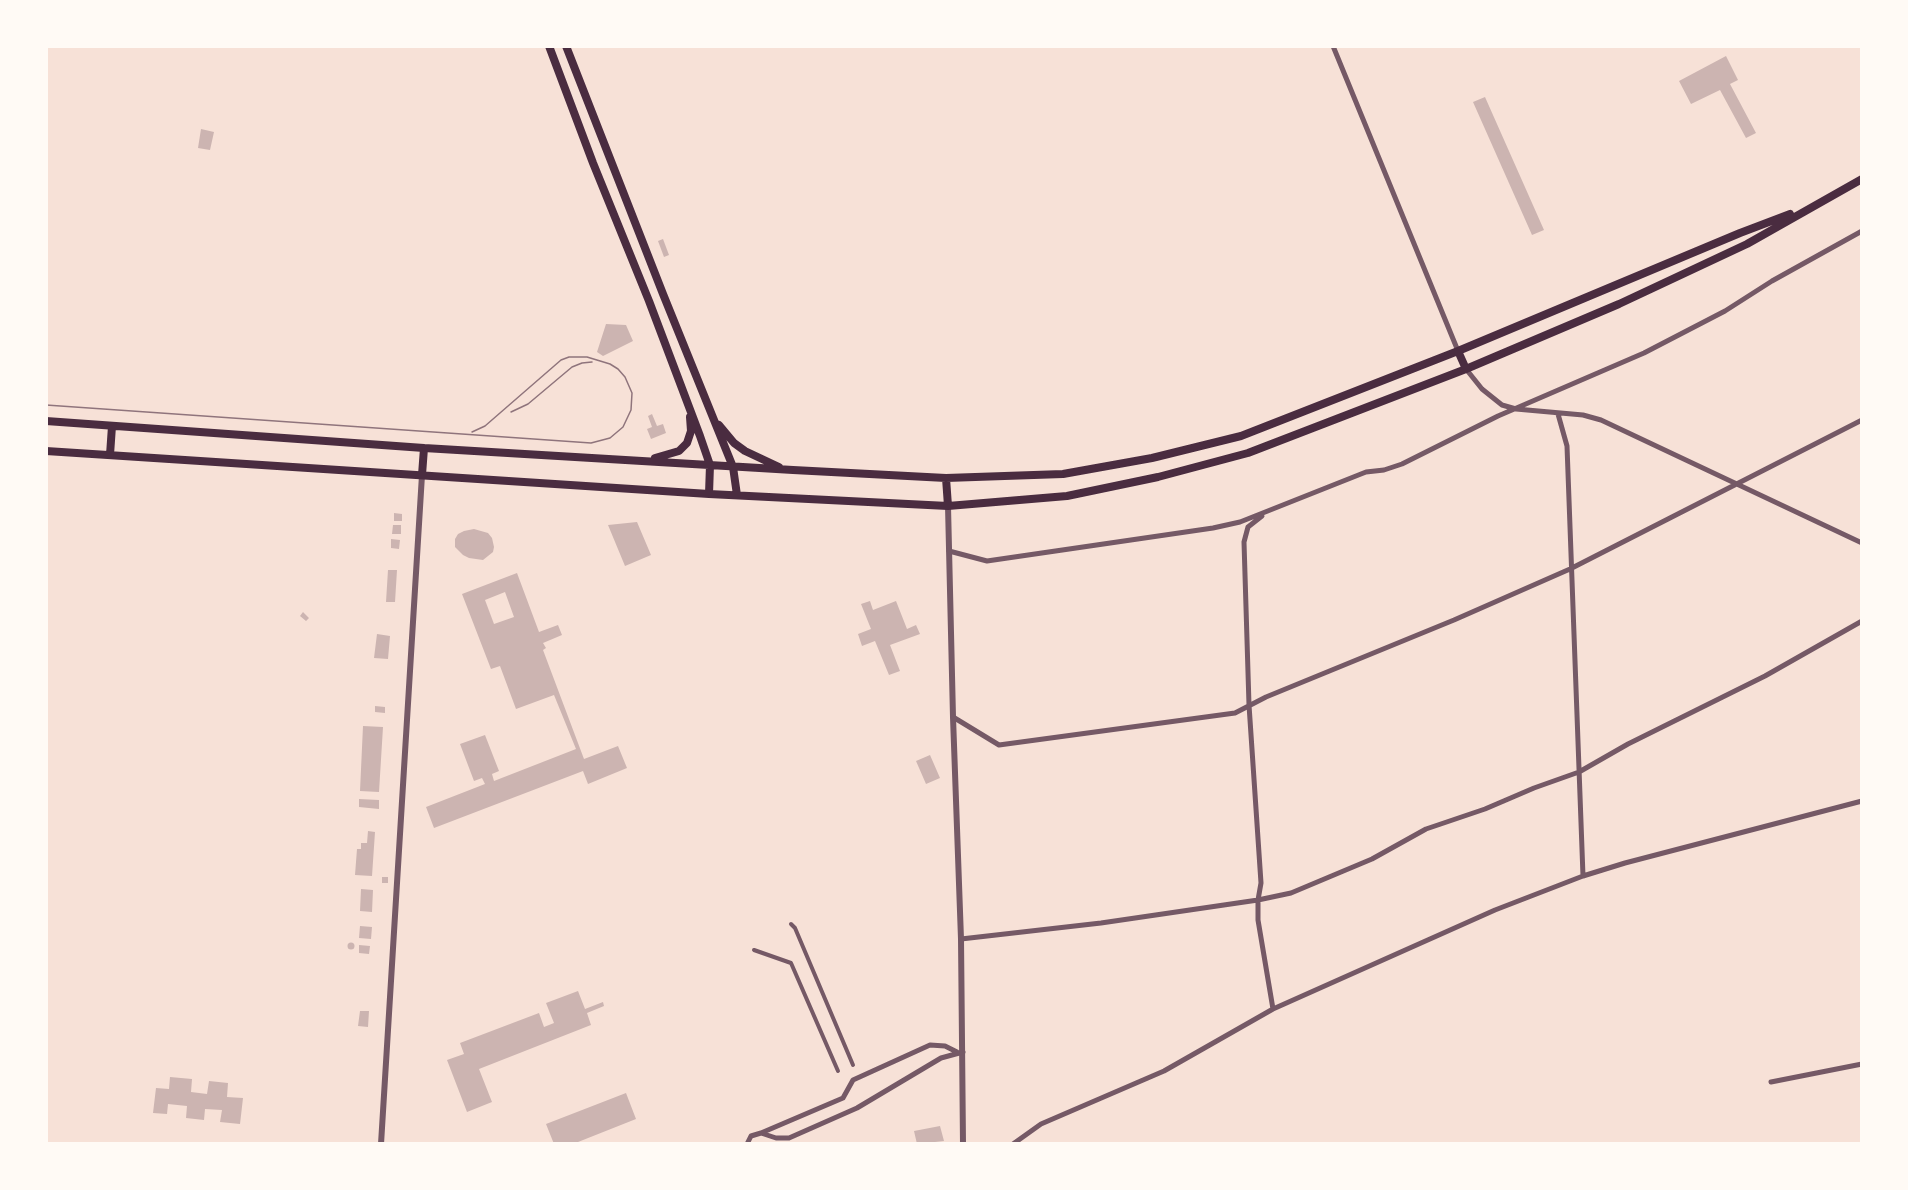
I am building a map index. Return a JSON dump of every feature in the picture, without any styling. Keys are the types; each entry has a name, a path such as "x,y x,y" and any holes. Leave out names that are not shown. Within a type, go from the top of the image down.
{"main road":[{"path":"549,46 593,164 649,301 710,465 709,494"},
{"path":"566,46 733,467 737,495"},
{"path":"46,451 709,494 948,506 1066,496 1158,477 1248,453 1466,369 1630,299 1747,244 1862,179"},
{"path":"46,421 424,448 786,470 946,478 1063,474 1152,458 1241,436 1458,351 1740,233 1809,208"},
{"path":"1458,351 1466,369"},
{"path":"644,461 679,451 687,443 691,431 690,410"},
{"path":"711,414 739,447 786,470"},
{"path":"110,455 112,426"},
{"path":"422,475 424,448"},
{"path":"946,478 948,506"}],"street":[{"path":"1333,46 1458,351"},
{"path":"949,551 987,561 1213,528 1240,522 1366,472 1384,470 1402,464 1516,409 1644,352 1725,311 1772,281 1862,231"},
{"path":"1466,369 1482,389 1502,405 1516,409 1583,415 1601,420 1862,543"},
{"path":"1558,414 1567,446 1583,876"},
{"path":"953,717 999,745 1235,713 1249,705 1570,569 1862,420"},
{"path":"381,1143 422,475"},
{"path":"948,506 953,717 962,939 960,1052 963,1143"},
{"path":"1266,512 1248,527 1244,542 1249,705 1261,884 1258,920 1273,1009"},
{"path":"962,939 1101,923 1258,900 1291,892 1372,859 1426,829 1485,809 1579,772 1628,744 1765,676 1862,621"},
{"path":"1013,1143 1041,1124 1164,1071 1273,1009 1495,910 1583,876 1625,863 1862,801"},
{"path":"790,924 795,928 853,1065"},
{"path":"754,950 791,963 838,1071"},
{"path":"747,1143 751,1136 843,1098 853,1080 930,1045 945,1046 960,1052"},
{"path":"761,1133 776,1138 789,1138 857,1108 933,1062 949,1054 960,1052"},
{"path":"1772,1082 1862,1064"}],"building":[{"path":"1726,56 1738,80 1730,84 1756,133 1746,138 1720,90 1691,104 1679,81"},
{"path":"1485,97 1544,230 1532,235 1473,102"},
{"path":"201,129 214,132 210,150 198,148"},
{"path":"663,239 669,255 664,257 658,241"},
{"path":"606,324 626,325 633,341 603,356 597,352"},
{"path":"652,414 657,426 663,424 666,433 651,439 647,429 652,427 648,416"},
{"path":"394,513 402,514 402,521 394,521"},
{"path":"637,522 651,555 625,566 608,525"},
{"path":"393,525 401,525 401,534 392,534"},
{"path":"474,529 488,533 492,538 493,552 483,560 469,558 455,547 458,534"},
{"path":"391,539 400,540 399,549 391,548"},
{"path":"388,570 397,570 395,602 386,602"},
{"path":"517,573 539,632 558,625 562,635 543,643 546,648 543,650 584,759 618,746 627,768 588,784 583,771 434,828 426,807 485,784 482,778 474,781 460,744 485,735 499,771 492,774 494,781 576,749 554,695 516,709 500,666 491,669 462,594","holes":["505,592 514,617 494,624 485,600"]},
{"path":"870,601 873,610 896,601 907,629 916,625 920,634 890,645 900,671 889,675 875,641 862,646 858,634 871,629 861,604"},
{"path":"303,612 309,618 306,621 300,616"},
{"path":"377,634 390,636 388,659 374,658"},
{"path":"375,706 385,707 385,713 375,712"},
{"path":"363,726 383,727 379,792 360,791"},
{"path":"930,755 940,778 926,784 916,761"},
{"path":"359,799 379,800 379,809 359,807"},
{"path":"368,831 375,832 372,876 355,875 357,849 361,849 361,843 367,843"},
{"path":"382,877 388,877 388,883 382,883"},
{"path":"361,889 373,890 372,912 360,911"},
{"path":"360,926 372,927 371,939 359,938"},
{"path":"351,942 355,946 351,950 347,946"},
{"path":"359,945 370,946 369,954 359,953"},
{"path":"578,991 585,1009 603,1002 604,1006 587,1013 591,1025 479,1069 492,1102 467,1112 447,1060 464,1054 460,1043 539,1013 544,1027 554,1023 546,1003"},
{"path":"360,1011 369,1011 368,1027 358,1026"},
{"path":"170,1077 192,1079 191,1092 207,1094 209,1081 228,1083 227,1097 243,1098 240,1124 220,1122 222,1110 205,1109 204,1120 186,1118 187,1106 168,1104 167,1114 153,1113 156,1088 169,1089"},
{"path":"626,1093 636,1119 573,1144 554,1144 546,1124"},
{"path":"940,1126 944,1141 917,1144 914,1131"}],"tram line":[{"path":"46,405 591,443 610,438 623,427 631,410 632,393 625,377 610,364 587,357 569,357 561,360 485,426 472,432"},
{"path":"511,412 528,404 572,367 592,362"}]}
